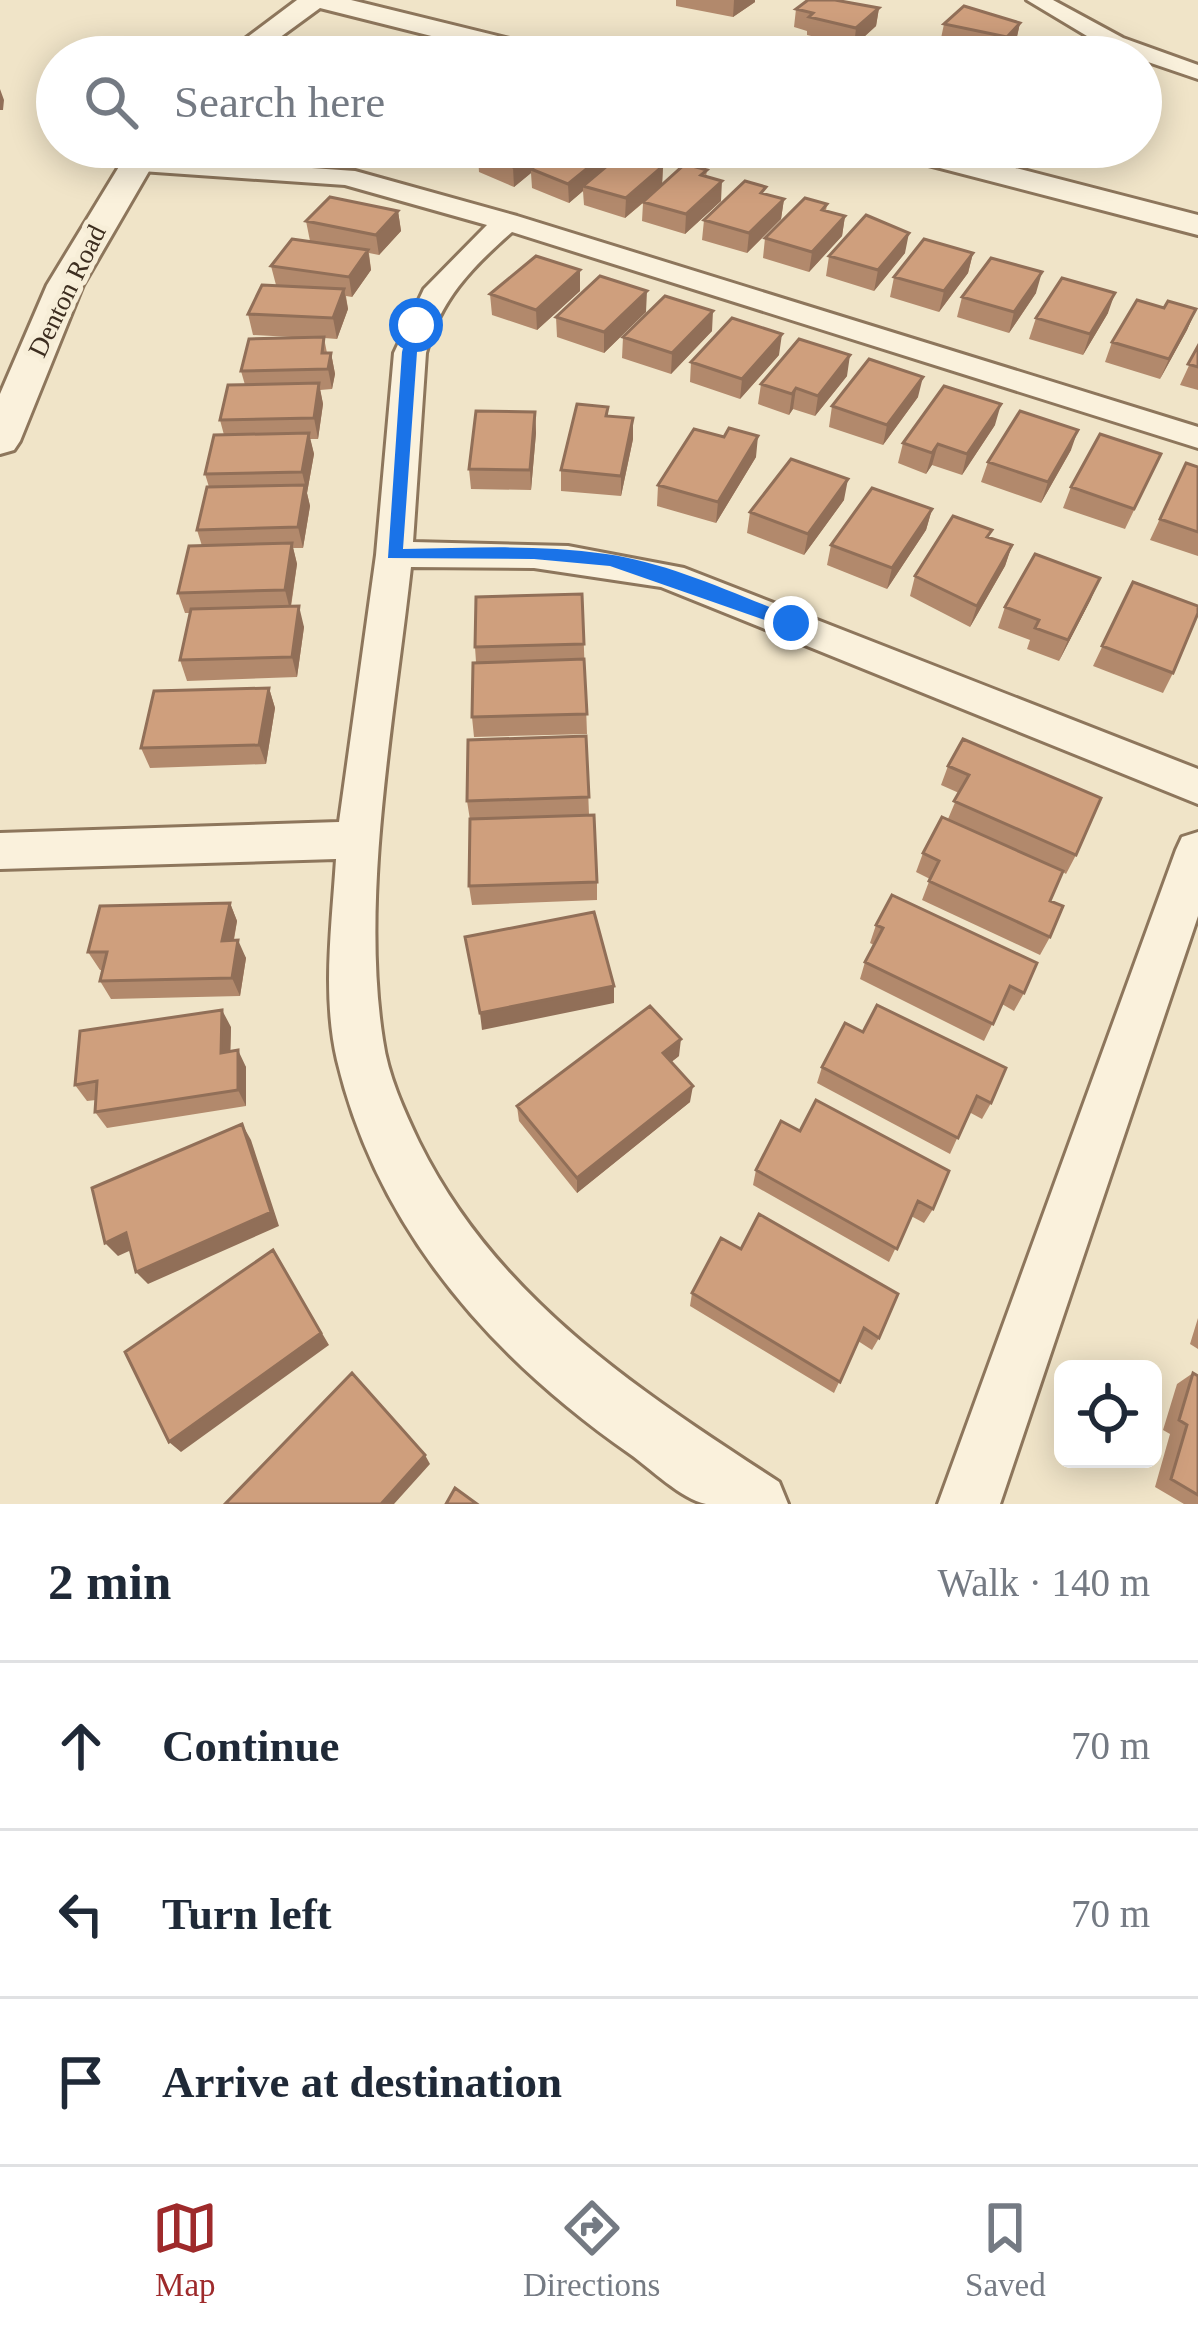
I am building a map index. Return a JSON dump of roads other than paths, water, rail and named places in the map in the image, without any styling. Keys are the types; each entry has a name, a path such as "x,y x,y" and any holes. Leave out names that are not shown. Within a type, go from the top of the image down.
{"street":[{"path":"265,36 317,0 464,36"},
{"path":"1038,0 1101,36"},
{"path":"1162,59 1198,72"},
{"name":"Denton Road","path":"0,441 65,285 134,168"},
{"path":"263,168 346,177 507,222 1198,439"},
{"path":"978,168 1198,225"},
{"path":"507,222 442,279 416,325 410,352 394,554 359,840 353,994 359,1046 402,1169 443,1244 542,1352 619,1412 758,1504"},
{"path":"394,554 534,553 610,560 671,577 1198,787"},
{"path":"0,850 359,840"},
{"path":"969,1504 1198,850"}]}
